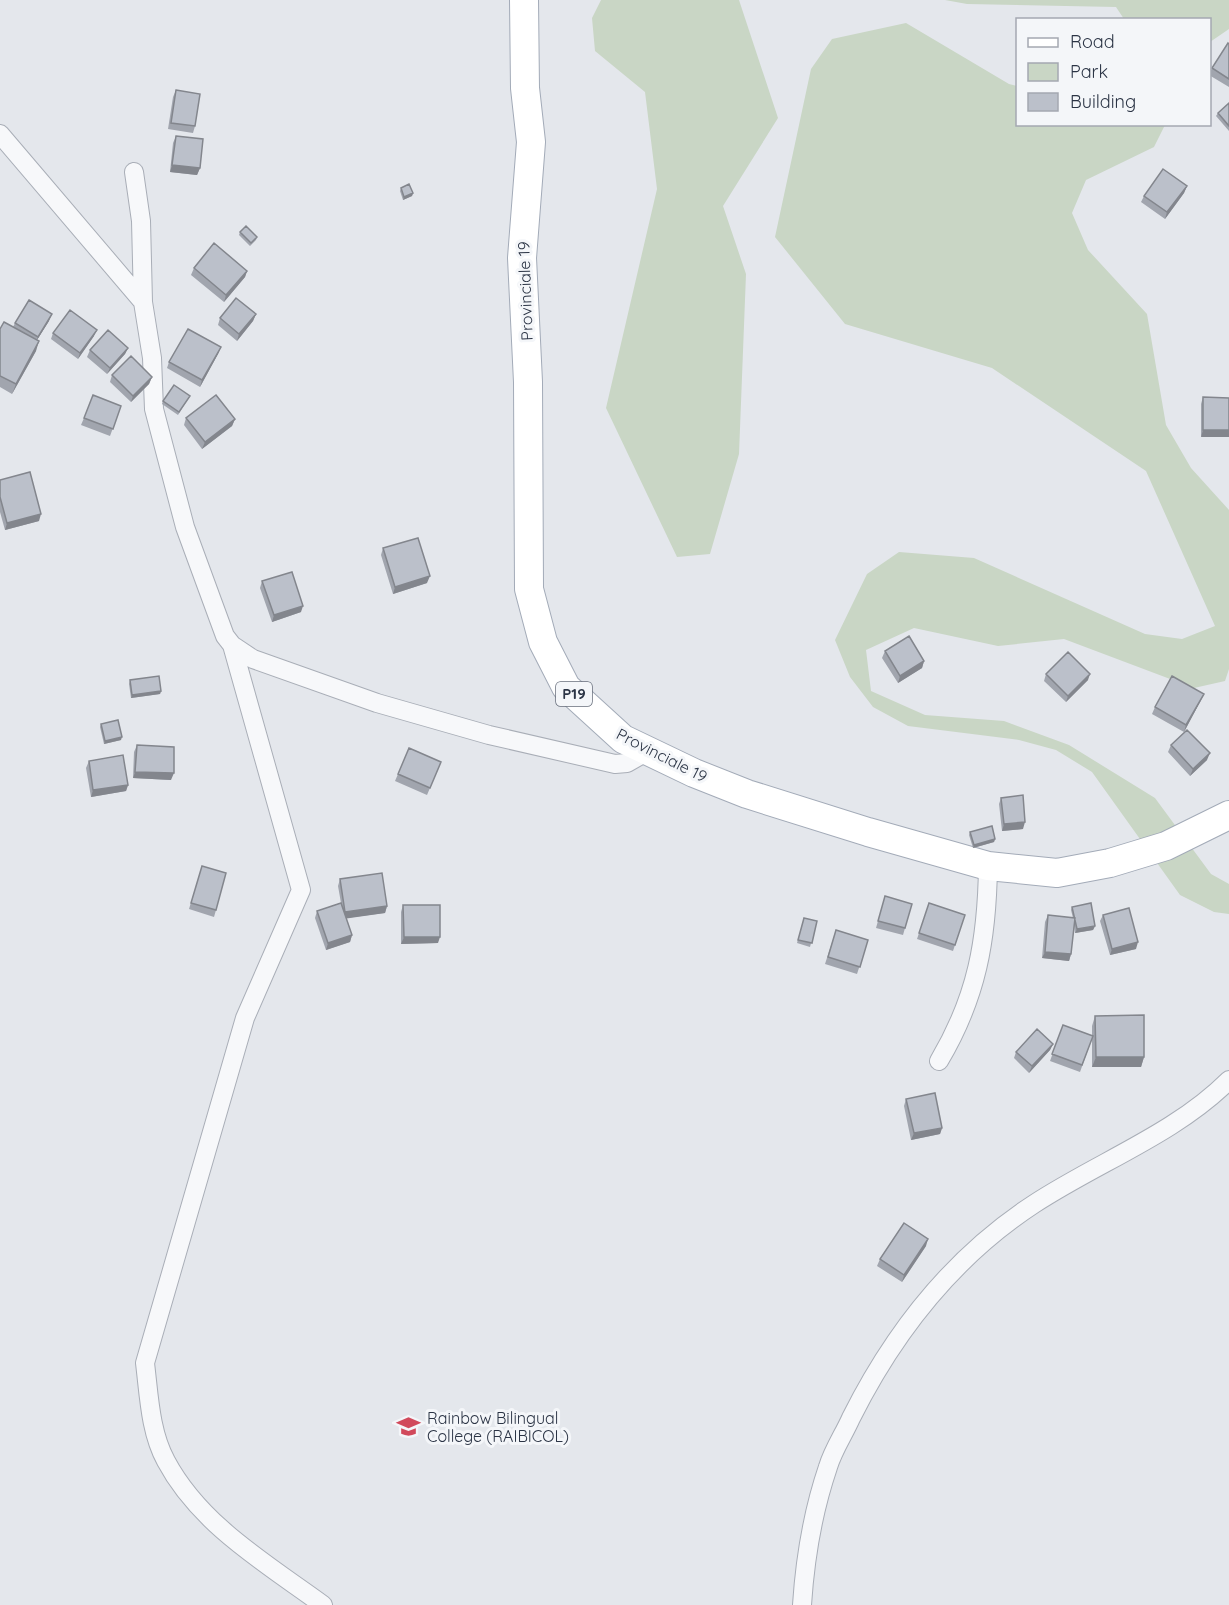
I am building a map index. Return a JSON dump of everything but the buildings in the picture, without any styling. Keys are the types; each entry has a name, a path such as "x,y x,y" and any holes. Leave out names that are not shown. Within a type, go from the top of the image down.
{"main road":[{"name":"Provinciale 19","path":"524,0 525,88 531,141 522,258 528,382 529,589 543,642 566,687 623,739 694,773 747,794 988,866 1057,873 1110,863 1166,846 1229,815"}],"street":[{"path":"0,134 143,302"},
{"path":"134,172 141,221 143,302 157,420 185,527 225,636 232,645 253,659 377,703 489,735 615,764 627,763 648,751"},
{"path":"232,645 301,890 245,1018 145,1363 152,1417 165,1461 198,1505 230,1538 323,1605"},
{"path":"939,1061 952,1039 975,985 986,924 988,866"},
{"path":"802,1605 805,1563 828,1466 862,1396 912,1316 981,1244 1035,1204 1187,1113 1229,1080"}],"green space":[{"path":"601,0 739,0 778,118 723,206 746,274 739,454 710,554 677,557 606,408 657,189 645,92 595,51 592,18"},
{"path":"945,0 1229,0 1229,29 1211,41 1211,18 1123,18 1116,7 967,4"},
{"path":"906,23 1009,84 1016,86 1016,126 1164,126 1154,147 1086,180 1072,213 1088,250 1147,314 1166,425 1191,468 1229,510 1229,669 1225,681 1194,688 1064,639 998,646 914,628 866,650 871,691 925,715 1004,721 1069,745 1155,798 1211,874 1229,884 1229,914 1214,912 1180,895 1092,772 1056,750 1019,740 908,726 873,707 850,677 835,640 867,574 899,552 974,558 1145,634 1182,639 1215,626 1146,471 992,368 845,324 775,237 811,69 832,39"}],"place":[{"name":"Rainbow Bilingual College (RAIBICOL)","path":"409,1427"}]}
